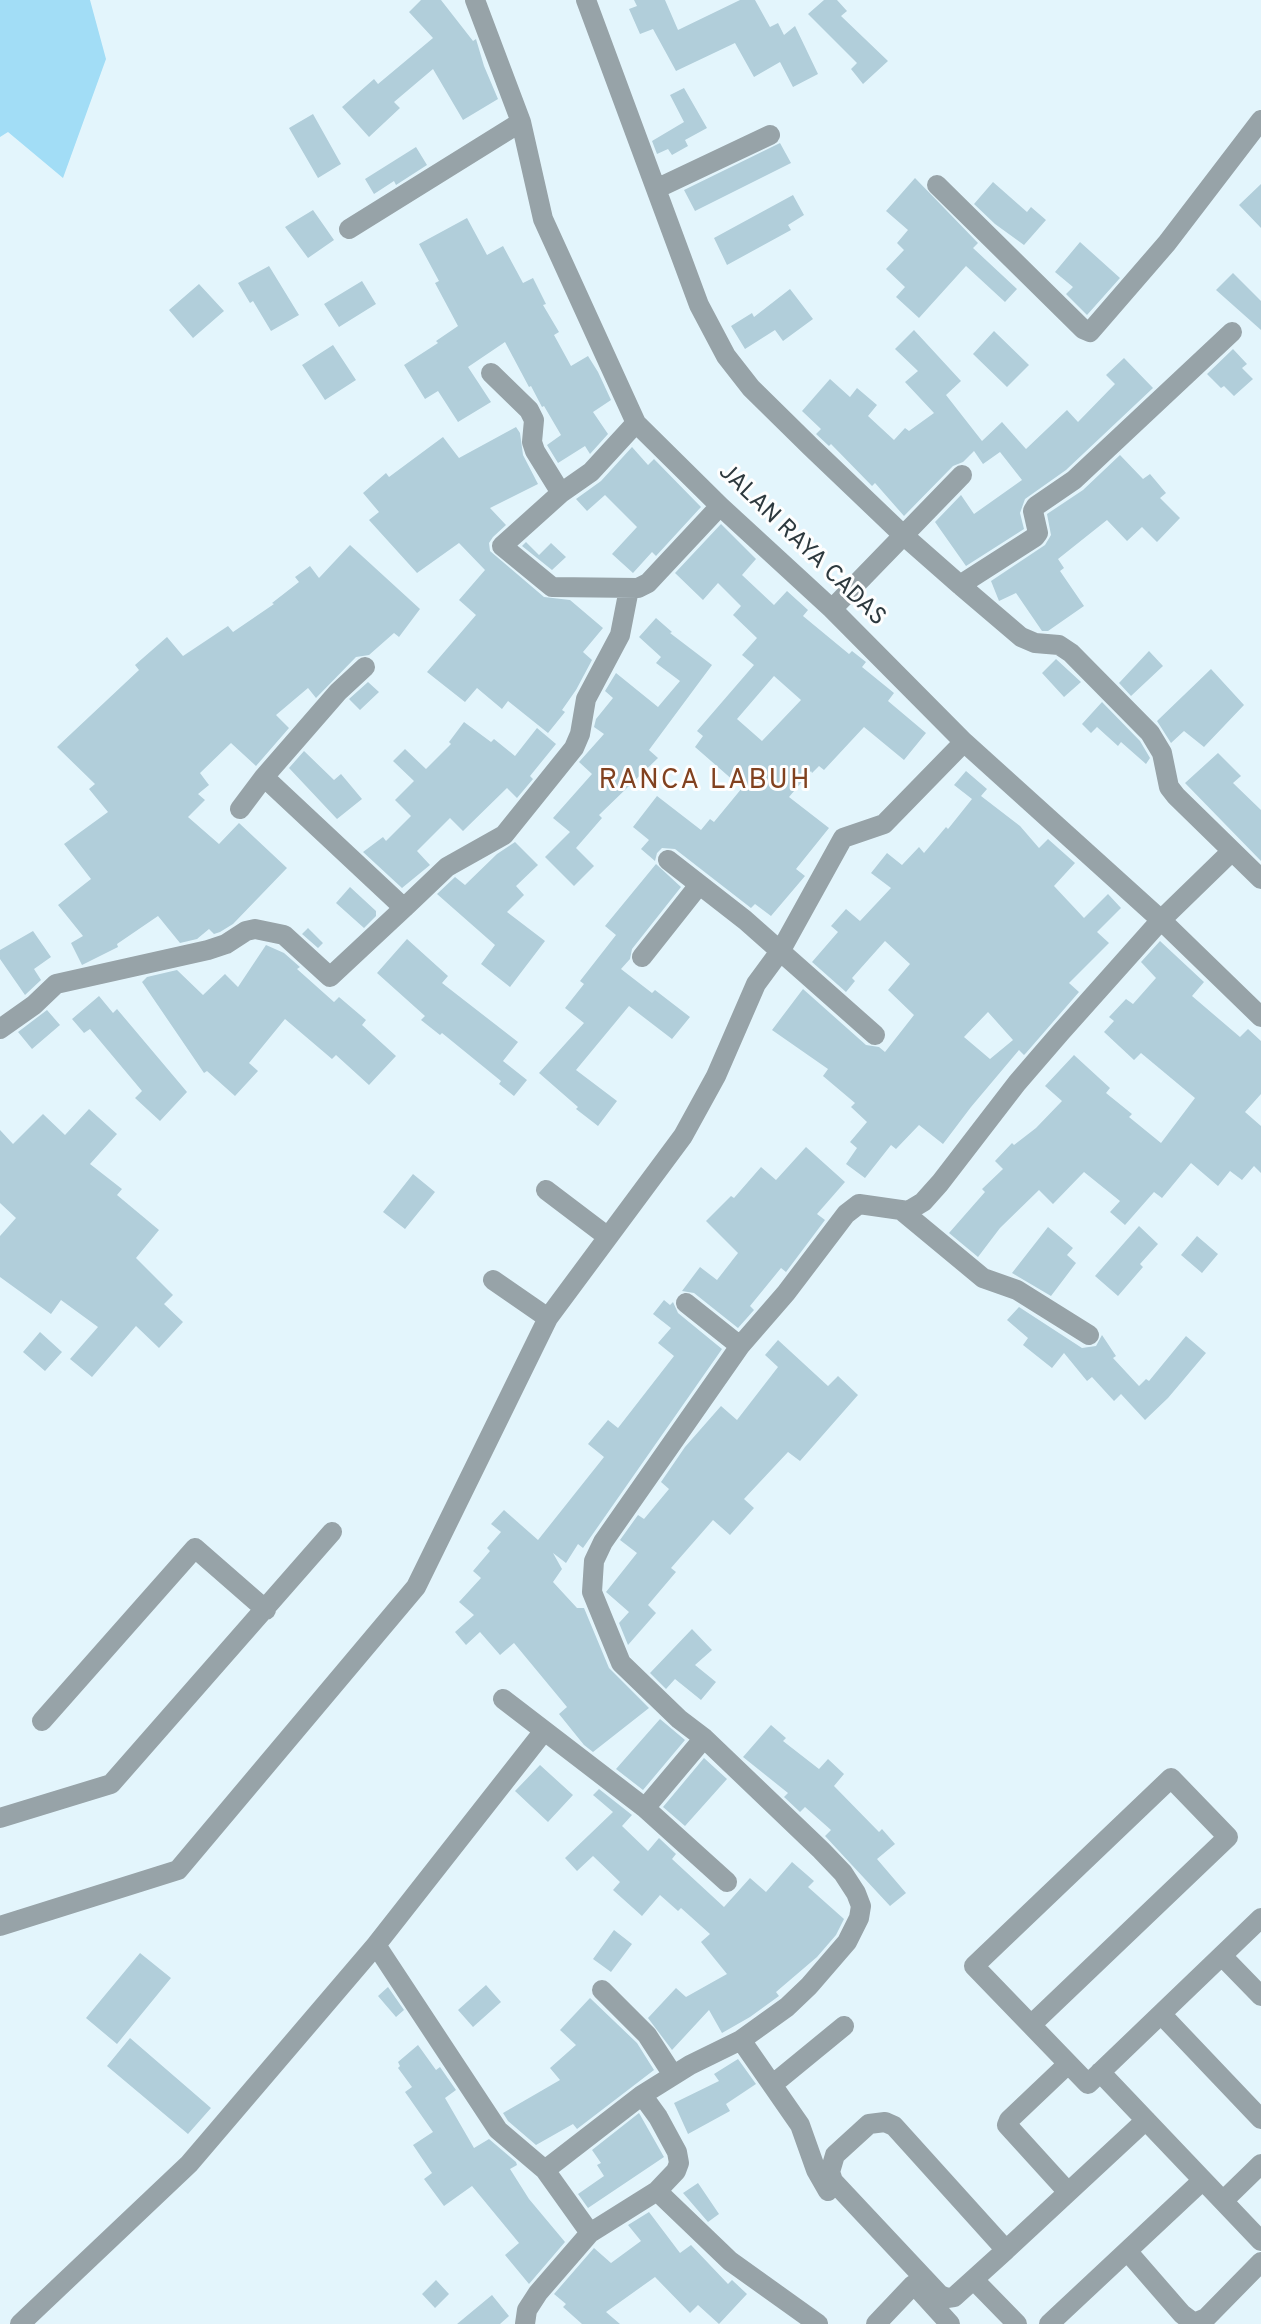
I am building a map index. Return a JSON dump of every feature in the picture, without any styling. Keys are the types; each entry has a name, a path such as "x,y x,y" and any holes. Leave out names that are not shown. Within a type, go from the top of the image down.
{"street":[{"name":"JALAN RAYA CADAS","path":"475,0 521,122 543,219 636,423 832,609 964,742 1161,920 1261,1017"},
{"path":"590,1 699,305 726,356 751,388 895,542 960,585 1021,637 1035,643 1059,645 1071,653 1150,733 1162,753 1169,787 1225,858 1261,879"},
{"path":"937,185 1083,329 1090,332 1167,243 1261,120"},
{"path":"349,229 521,122"},
{"path":"658,188 770,135"},
{"path":"960,585 1035,537 1038,533 1033,511 1036,506 1074,480 1232,332"},
{"path":"491,373 529,410 534,420 532,442 535,451 561,493"},
{"path":"636,423 591,472 561,493 502,546 552,587 644,587 720,506"},
{"path":"832,609 962,475"},
{"path":"0,1029 34,1005 56,984 208,950 255,929 284,935 330,977 447,867 504,835 574,748 580,734 586,699 620,635 629,589"},
{"path":"240,809 338,692 365,667"},
{"path":"0,1926 178,1870 416,1587 548,1318 683,1136 716,1076 756,984 781,950 843,838 884,824 964,742"},
{"path":"264,777 404,908"},
{"path":"545,2170 642,2095 673,2075 741,2040 787,2007 847,1942 859,1918 861,1906 843,1873 704,1738 679,1719 621,1663 596,1606 591,1580 594,1561 603,1542 740,1346 852,1208 866,1203 901,1210 915,1209 940,1183 1017,1083 1161,920 1225,858"},
{"path":"668,860 781,950 875,1035"},
{"path":"642,957 699,885"},
{"path":"546,1190 608,1237"},
{"path":"901,1210 983,1278 1017,1290 1089,1335"},
{"path":"493,1280 548,1318"},
{"path":"686,1303 740,1346"},
{"path":"0,1818 111,1784 332,1532"},
{"path":"42,1721 195,1548 266,1610"},
{"path":"503,1699 645,1808 727,1882"},
{"path":"20,2324 189,2164 376,1945 544,1731"},
{"path":"645,1808 704,1738"},
{"path":"1031,2025 1228,1837 1171,1778 974,1966 1068,2064 1088,2084 1261,1918"},
{"path":"376,1945 498,2130 545,2170 590,2233"},
{"path":"1222,1956 1261,1996"},
{"path":"602,1990 647,2035 673,2075"},
{"path":"1161,2014 1261,2119"},
{"path":"772,2085 844,2026"},
{"path":"741,2040 800,2125 825,2187 881,2253 950,2324"},
{"path":"1067,2191 1007,2125 1068,2064"},
{"path":"1100,2072 1261,2241"},
{"path":"525,2324 527,2310 538,2293 590,2233 657,2191 676,2171 679,2163 668,2133 642,2095"},
{"path":"1006,2250 894,2126 885,2122 869,2124 835,2155 830,2172 833,2181 940,2295 947,2298 954,2297 974,2280 1146,2120"},
{"path":"1223,2201 1261,2164"},
{"path":"1049,2324 1203,2180"},
{"path":"657,2191 730,2261 818,2324"},
{"path":"1128,2252 1182,2314 1194,2323 1206,2318 1261,2262"},
{"path":"974,2280 1017,2324"},
{"path":"876,2324 913,2285"}],"shaded area":[{"path":"0,0 90,0 106,59 63,178 8,132 0,137"}],"building":[{"path":"421,0 441,0 473,41 476,39 498,99 463,120 433,69 394,102 400,108 369,137 342,107 374,79 378,84 433,38 409,12"},
{"path":"634,0 665,0 678,30 740,0 755,0 770,27 778,23 784,35 795,26 818,74 793,87 780,62 754,77 735,43 676,71 653,29 640,34 629,9 637,6"},
{"path":"824,0 837,0 847,11 841,16 888,61 863,84 851,69 857,63 808,14"},
{"path":"684,88 707,128 685,140 688,146 672,155 668,149 657,154 652,141 684,122 670,95"},
{"path":"313,114 341,164 318,178 289,128"},
{"path":"780,143 791,163 695,211 684,190"},
{"path":"416,147 427,165 396,185 394,181 374,194 365,179"},
{"path":"915,178 978,243 973,248 1017,289 1005,302 966,266 919,318 896,297 905,287 886,269 904,250 897,243 908,230 886,211"},
{"path":"993,182 1027,212 1031,207 1046,220 1024,245 974,204"},
{"path":"1261,184 1261,228 1239,205"},
{"path":"793,195 804,215 788,225 791,230 727,265 714,238"},
{"path":"313,210 334,240 308,258 285,227"},
{"path":"467,218 487,255 503,246 523,283 533,278 546,304 543,305 559,332 554,335 571,366 588,356 598,372 611,400 593,412 608,434 590,454 585,446 558,463 547,445 561,435 529,387 505,342 468,367 491,402 458,422 438,391 425,399 404,365 458,326 419,244"},
{"path":"1080,242 1120,278 1087,315 1066,294 1073,287 1055,272"},
{"path":"269,266 299,315 271,331 238,283"},
{"path":"1233,273 1261,301 1261,330 1216,290"},
{"path":"362,281 376,304 339,327 324,304"},
{"path":"199,284 224,311 193,338 169,310"},
{"path":"790,289 813,319 783,341 775,330 745,349 731,326 752,313 754,317"},
{"path":"914,330 961,381 946,395 982,441 1002,422 1026,449 1067,410 1078,422 1115,384 1106,375 1124,358 1153,388 1066,470 1025,499 1020,513 1024,529 966,566 935,522 961,495 974,514 1022,480 1000,452 983,464 974,451 963,462 953,466 904,516 875,483 872,486 831,444 829,446 816,434 821,429 802,411 830,379 850,397 857,388 877,405 868,416 894,440 905,428 909,431 934,413 905,382 918,371 895,349"},
{"path":"994,331 1029,365 1007,387 973,354"},
{"path":"333,345 356,380 325,400 302,365"},
{"path":"1233,349 1247,364 1242,368 1253,379 1234,396 1207,374"},
{"path":"516,427 520,433 523,455 538,484 490,508 506,525 489,543 490,551 544,597 570,600 603,628 583,652 592,660 562,710 565,712 548,733 508,701 502,709 477,688 465,702 427,672 476,615 459,600 485,570 459,543 417,573 369,520 379,512 363,493 386,473 389,477 443,437 459,458"},
{"path":"632,447 648,465 654,459 701,507 656,556 652,552 633,573 612,554 637,527 605,495 587,511 576,499 601,481"},
{"path":"1120,455 1143,479 1150,474 1166,493 1160,498 1180,518 1157,542 1142,527 1127,541 1107,520 1058,559 1064,568 1060,571 1084,606 1048,631 1042,631 1016,593 999,601 991,581 1045,545 1051,535 1047,514 1083,490"},
{"path":"721,524 756,559 742,575 774,605 787,591 808,610 803,616 849,654 852,651 866,662 862,667 894,693 888,701 926,733 904,760 864,727 824,770 819,766 811,771 789,797 829,828 796,869 805,876 771,916 755,904 751,908 675,849 662,848 655,861 641,849 649,840 633,827 657,796 701,830 710,819 714,822 742,788 695,747 703,736 697,731 754,665 742,655 757,638 733,615 741,606 718,583 703,600 675,573","holes":["774,676 801,700 762,741 737,719"]},
{"path":"526,542 539,555 551,543 566,557 552,570 522,546"},
{"path":"350,545 420,609 399,637 394,633 369,655 356,657 316,698 308,688 276,715 289,728 256,766 231,743 200,773 209,785 198,794 205,800 188,817 219,844 239,823 287,868 233,924 220,932 214,934 209,929 197,939 180,943 158,916 117,944 118,947 82,965 71,943 83,936 58,905 91,879 64,844 108,812 89,789 95,784 57,747 139,670 135,665 167,637 183,656 228,626 233,632 274,604 299,582 295,577 310,566 319,578"},
{"path":"656,618 670,633 712,665 649,750 658,758 599,815 602,818 576,848 594,866 574,886 545,857 570,832 553,818 592,774 579,762 604,734 594,727 596,719 613,698 605,691 616,673 658,707 680,681 656,663 661,657 639,637"},
{"path":"1149,651 1163,666 1131,696 1119,683"},
{"path":"1056,659 1081,682 1064,697 1042,673"},
{"path":"1211,669 1244,705 1204,747 1184,731 1171,743 1157,721"},
{"path":"368,682 379,692 360,710 349,699"},
{"path":"1102,702 1140,741 1150,758 1146,764 1121,742 1118,746 1097,727 1091,733 1082,724"},
{"path":"464,722 491,742 494,739 515,756 537,728 556,744 517,798 507,788 463,831 450,818 417,851 430,865 402,888 363,852 383,837 386,841 411,816 395,800 414,781 393,761 405,749 426,769 451,744 449,742"},
{"path":"304,751 334,780 341,774 362,799 337,819 289,768"},
{"path":"1218,753 1241,776 1233,783 1261,810 1261,861 1185,783"},
{"path":"966,771 987,789 981,796 1020,826 1039,848 1048,839 1075,863 1054,886 1084,918 1108,894 1121,908 1097,932 1109,943 1069,983 1079,992 1024,1055 1019,1050 943,1144 919,1125 896,1149 891,1145 865,1178 846,1164 857,1148 850,1142 867,1122 851,1107 855,1103 823,1076 828,1069 772,1030 803,989 866,1045 879,1047 885,1052 914,1015 888,990 910,964 885,941 852,978 855,981 846,992 812,962 838,932 831,926 846,909 860,921 891,888 871,873 887,853 902,865 919,847 924,853 946,827 948,829 972,799 954,785","holes":["988,1012 1013,1040 990,1059 964,1037"]},
{"path":"515,842 538,865 516,886 524,895 507,912 545,941 510,987 481,964 495,945 437,894 455,877 465,885 497,854"},
{"path":"656,864 681,887 632,949 630,959 621,969 690,1017 672,1039 629,1006 576,1070 617,1101 598,1126 539,1073 584,1023 565,1008 584,984 580,981 616,935 605,926"},
{"path":"350,887 376,911 376,916 364,928 336,903"},
{"path":"308,928 323,943 318,948 302,934"},
{"path":"33,931 51,957 34,969 41,980 25,995 0,959 0,950"},
{"path":"407,939 448,976 442,983 518,1042 503,1061 527,1080 514,1096 499,1084 501,1081 421,1020 425,1016 377,973"},
{"path":"1160,941 1204,982 1192,996 1240,1037 1248,1029 1261,1041 1261,1094 1245,1112 1261,1126 1261,1173 1254,1166 1242,1180 1230,1171 1218,1186 1191,1163 1162,1198 1154,1192 1125,1225 1110,1212 1120,1201 1084,1172 1053,1204 1039,1190 1000,1228 978,1257 949,1233 985,1192 982,1189 1003,1169 995,1161 1012,1143 1014,1145 1036,1128 1062,1101 1045,1086 1074,1055 1110,1088 1106,1093 1132,1114 1129,1117 1161,1143 1195,1098 1141,1053 1134,1060 1104,1032 1114,1021 1109,1017 1126,999 1133,1004 1156,978 1141,962"},
{"path":"266,945 284,953 334,1002 339,997 366,1020 362,1025 396,1056 369,1085 336,1055 332,1059 285,1019 249,1063 258,1071 235,1096 207,1071 204,1073 142,982 147,977 177,970 203,995 225,974 238,987"},
{"path":"99,996 113,1013 117,1009 187,1092 160,1121 135,1098 142,1091 90,1029 84,1033 72,1019"},
{"path":"47,1010 60,1025 32,1049 18,1032"},
{"path":"89,1109 117,1134 90,1164 122,1189 117,1195 159,1230 136,1258 173,1295 164,1304 183,1322 159,1348 136,1326 92,1377 70,1359 98,1327 61,1300 51,1314 0,1277 0,1236 16,1218 0,1203 0,1130 13,1144 43,1114 65,1135"},
{"path":"806,1147 845,1182 817,1214 825,1220 786,1272 781,1268 750,1306 754,1310 738,1328 694,1293 682,1291 700,1267 717,1280 738,1253 706,1221 731,1196 734,1198 761,1167 776,1180"},
{"path":"413,1174 435,1192 405,1229 383,1212"},
{"path":"1139,1226 1158,1244 1118,1296 1095,1276"},
{"path":"1048,1227 1073,1248 1067,1255 1076,1263 1051,1296 1012,1273"},
{"path":"1197,1236 1218,1254 1202,1273 1181,1255"},
{"path":"664,1300 670,1305 673,1302 678,1313 722,1349 583,1548 578,1544 566,1563 553,1553 562,1569 553,1582 577,1608 584,1608 609,1668 649,1708 593,1752 559,1714 567,1707 514,1643 500,1655 480,1632 466,1645 455,1632 474,1615 459,1602 481,1578 473,1571 501,1532 491,1524 504,1510 538,1540 604,1457 588,1444 608,1420 618,1428 674,1356 658,1343 671,1328 653,1314"},
{"path":"1019,1307 1082,1348 1096,1346 1102,1335 1116,1356 1113,1358 1139,1386 1146,1379 1149,1381 1186,1336 1206,1353 1145,1420 1121,1394 1114,1401 1092,1377 1087,1381 1064,1353 1052,1368 1023,1345 1028,1338 1007,1320"},
{"path":"40,1332 62,1352 45,1371 23,1352"},
{"path":"778,1340 828,1386 838,1376 858,1395 800,1461 788,1452 744,1499 754,1508 730,1535 713,1520 671,1568 676,1572 648,1605 656,1613 628,1645 619,1623 629,1612 606,1592 637,1553 620,1540 638,1515 644,1519 669,1489 661,1482 685,1447 721,1406 737,1420 778,1367 765,1355"},
{"path":"692,1629 712,1650 695,1665 716,1682 701,1700 675,1679 666,1689 650,1673"},
{"path":"660,1719 685,1740 643,1790 616,1769"},
{"path":"771,1725 786,1738 783,1741 819,1769 828,1759 844,1774 834,1786 895,1844 877,1859 906,1893 890,1906 825,1836 831,1830 805,1807 800,1812 784,1797 788,1793 743,1757"},
{"path":"704,1758 727,1779 685,1826 663,1807"},
{"path":"540,1765 573,1795 548,1822 515,1791"},
{"path":"599,1789 632,1815 622,1826 648,1851 659,1838 676,1854 672,1859 724,1907 750,1878 766,1892 792,1862 814,1881 808,1887 844,1919 836,1935 817,1957 776,1992 779,1996 750,2017 722,2033 709,2010 672,2050 648,2018 676,1988 686,1997 727,1974 701,1942 710,1934 681,1908 678,1911 660,1895 642,1916 613,1890 620,1882 593,1856 577,1871 565,1858 613,1812 593,1795"},
{"path":"614,1930 632,1944 611,1972 593,1959"},
{"path":"140,1953 171,1978 117,2044 86,2018"},
{"path":"486,1985 501,2002 473,2027 458,2010"},
{"path":"388,1987 404,2010 396,2017 378,1996"},
{"path":"590,1998 637,2043 654,2070 577,2129 573,2124 536,2145 503,2113 560,2080 550,2068 576,2045 560,2030"},
{"path":"130,2038 211,2108 188,2134 107,2066"},
{"path":"418,2045 436,2070 440,2067 456,2090 445,2098 474,2148 489,2139 516,2162 517,2165 510,2169 529,2199 565,2242 529,2284 505,2255 519,2243 472,2186 444,2206 424,2179 432,2173 413,2145 433,2132 405,2092 412,2087 398,2068 398,2062"},
{"path":"738,2059 756,2084 726,2104 730,2111 688,2134 674,2103 719,2081 714,2074"},
{"path":"639,2113 664,2157 588,2208 578,2194 604,2176 597,2165 601,2163 592,2150"},
{"path":"698,2183 719,2214 708,2222 683,2193"},
{"path":"649,2212 680,2253 691,2245 728,2284 732,2280 747,2294 719,2324 698,2305 690,2313 655,2277 606,2312 620,2324 582,2324 554,2294 594,2248 611,2263 641,2241 628,2225"},
{"path":"436,2280 449,2294 435,2308 422,2294"},
{"path":"492,2295 509,2316 500,2324 457,2324"}],"district":[{"name":"RANCA LABUH","path":"705,782"}]}
